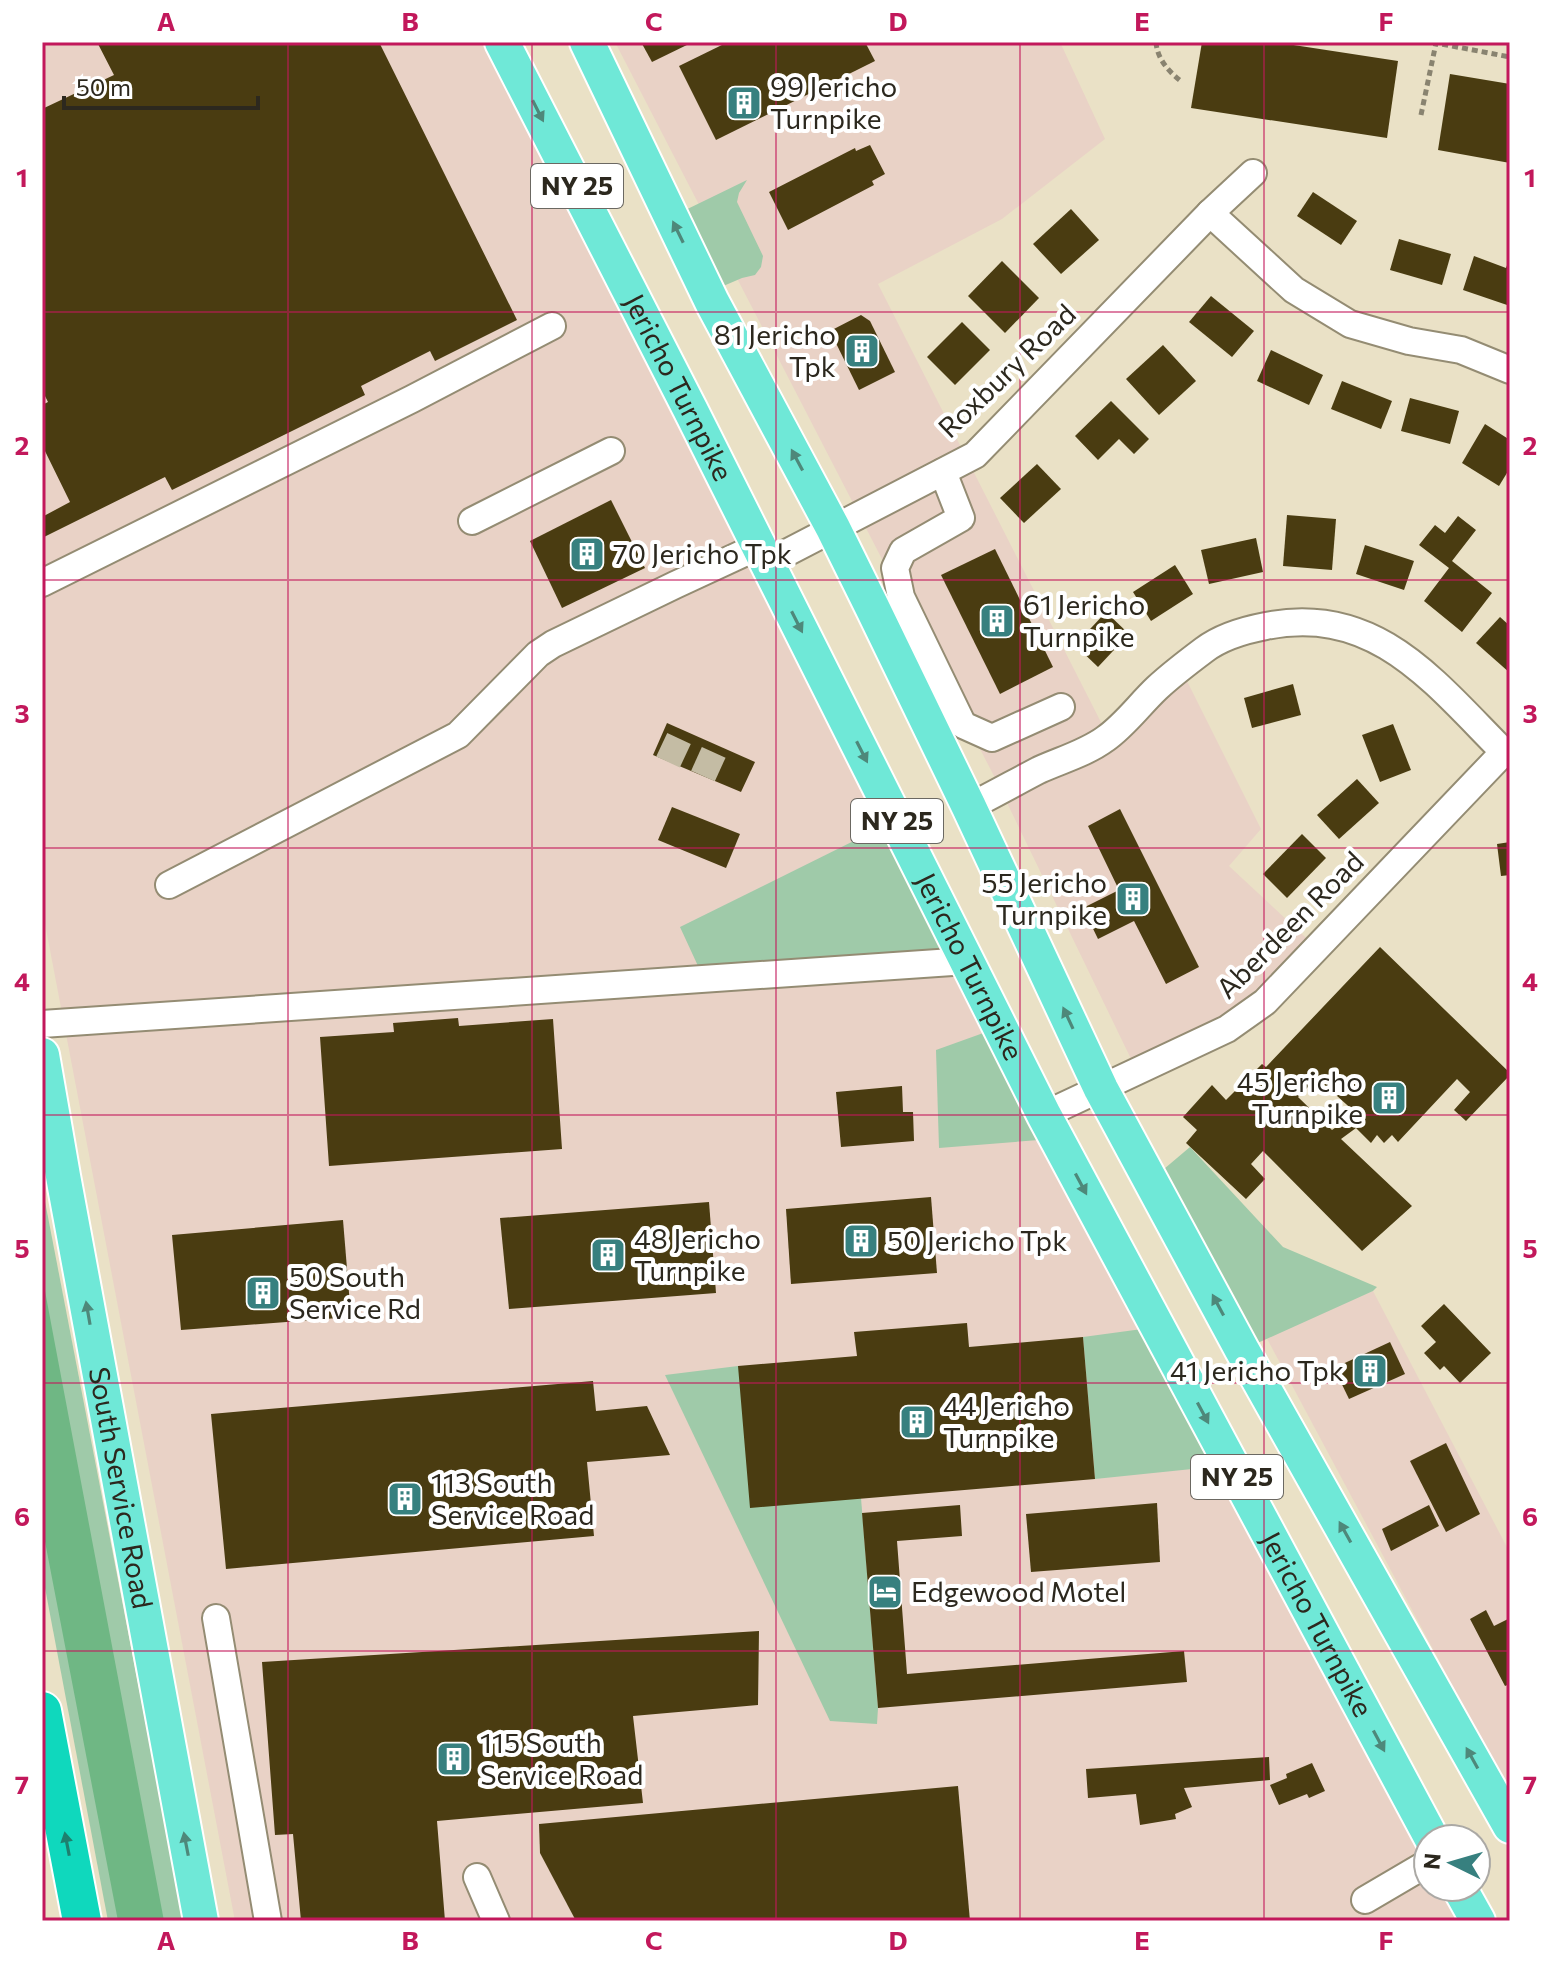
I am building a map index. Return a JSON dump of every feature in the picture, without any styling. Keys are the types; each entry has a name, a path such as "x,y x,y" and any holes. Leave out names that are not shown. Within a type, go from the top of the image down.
{"highway":[{"path":"42,1711 82,1921"}],"main road":[{"name":"Jericho Turnpike","path":"502,42 1044,1115 1423,1823"},
{"name":"NY 25","path":"587,42 712,302 833,528 888,604 950,732 969,807 1101,1089 1250,1364 1510,1826"},
{"name":"South Service Road","path":"42,1055 201,1921"},
{"path":"1468,1903 1478,1921"}],"street":[{"name":"Roxbury Road","path":"169,885 458,735 538,654 553,644 675,585 833,528 975,455 1210,213 1253,173"},
{"path":"1210,213 1294,290 1350,324 1409,341 1461,350 1510,370"},
{"path":"42,583 552,326"},
{"path":"472,521 611,451"},
{"path":"888,604 895,568 903,551 961,518 943,472"},
{"path":"969,807 1101,742 1119,728 1157,688 1207,648 1245,630 1282,623 1317,622 1359,631 1391,647 1429,677 1507,754"},
{"path":"950,732 992,738 1061,707"},
{"name":"Aberdeen Road","path":"1044,1115 1227,1029 1265,1002 1507,754"},
{"path":"42,1024 967,961"},
{"path":"216,1618 268,1921"},
{"path":"1365,1900 1412,1872"},
{"path":"477,1877 496,1921"}],"path":[{"path":"1156,42 1159,56 1182,82"},
{"path":"1430,42 1510,57"},
{"path":"1421,115 1436,43"}],"shaded area":[{"path":"42,42 481,42 1438,1823 1412,1823 1412,1903 1481,1903 1491,1921 235,1921 42,908"},
{"path":"615,42 1060,42 1105,139 1002,219 878,284 1108,736 1181,669 1261,829 1229,866 1317,948 1260,998 1133,1063 994,776"},
{"path":"1373,1291 1510,1553 1510,1793 1265,1335"}],"green space":[{"path":"747,180 737,202 763,256 761,267 755,275 707,293 671,217"},
{"path":"896,820 967,961 704,979 680,927"},
{"path":"1000,1027 1052,1139 939,1148 936,1050"},
{"path":"1190,1147 1283,1247 1377,1287 1242,1350 1151,1180"},
{"path":"42,1186 183,1921 108,1921 42,1572"},
{"path":"42,1275 164,1921 118,1921 42,1526"},
{"path":"1157,1327 1231,1465 1095,1479 1083,1337"},
{"path":"738,1366 861,1498 877,1724 830,1721 665,1375"}],"building":[{"path":"97,42 379,42 517,320 435,361 430,351 361,386 365,395 172,490 165,477 42,538 42,517 70,502 42,445 42,405 48,402 42,390 42,292 45,291 42,286 42,109 114,75"},
{"path":"641,42 693,42 652,62"},
{"name":"99 Jericho Turnpike","path":"728,42 865,42 875,61 716,140 679,66"},
{"path":"1202,42 1274,42 1398,61 1387,138 1191,108"},
{"path":"1450,74 1510,84 1510,163 1438,150"},
{"path":"870,145 885,174 872,181 874,185 788,230 769,192 855,148 856,151"},
{"path":"1313,192 1357,221 1341,245 1297,216"},
{"path":"1071,209 1099,240 1061,274 1033,244"},
{"path":"1399,239 1451,254 1442,285 1390,270"},
{"path":"1474,256 1506,268 1510,257 1510,306 1463,290"},
{"path":"1002,261 1039,298 1005,333 968,296"},
{"path":"1211,296 1254,331 1232,357 1189,322"},
{"name":"81 Jericho Tpk","path":"861,315 870,321 895,372 859,390 830,331"},
{"path":"962,322 990,350 955,385 927,357"},
{"path":"1163,345 1196,381 1159,415 1126,379"},
{"path":"1271,350 1323,375 1309,405 1257,381"},
{"path":"1342,381 1392,401 1381,429 1331,409"},
{"path":"1410,398 1459,411 1450,444 1401,431"},
{"path":"1111,401 1149,439 1134,454 1119,439 1098,460 1075,436"},
{"path":"1485,424 1510,440 1510,468 1499,486 1462,463"},
{"path":"1037,464 1061,489 1024,523 1000,498"},
{"name":"70 Jericho Tpk","path":"611,500 645,568 562,608 530,541"},
{"path":"1287,515 1336,519 1332,570 1283,566"},
{"path":"1458,516 1476,530 1452,561 1492,593 1462,632 1424,601 1449,568 1419,545 1435,525 1445,533"},
{"path":"1256,538 1263,572 1209,584 1201,550"},
{"path":"1365,545 1414,561 1404,590 1356,574"},
{"name":"61 Jericho Turnpike","path":"995,549 1053,667 1000,694 941,575"},
{"path":"1175,565 1193,594 1151,621 1133,592"},
{"path":"1106,612 1129,634 1098,667 1075,645"},
{"path":"1500,617 1510,626 1510,673 1476,643"},
{"path":"1293,684 1301,715 1252,728 1244,698"},
{"path":"667,723 755,762 741,792 653,755"},
{"path":"1393,724 1411,770 1380,782 1362,735"},
{"path":"1357,779 1379,803 1339,839 1317,815"},
{"path":"672,807 740,834 726,868 658,840"},
{"name":"55 Jericho Turnpike","path":"1120,809 1199,967 1166,984 1134,921 1098,939 1083,908 1119,890 1088,826"},
{"path":"1302,834 1326,858 1287,898 1263,874"},
{"path":"1510,842 1510,875 1501,876 1497,844"},
{"name":"45 Jericho Turnpike","path":"1380,947 1510,1075 1466,1121 1454,1110 1470,1092 1457,1079 1398,1142 1392,1135 1384,1143 1377,1135 1371,1143 1356,1128 1341,1139 1412,1206 1362,1251 1263,1151 1251,1164 1265,1179 1246,1199 1186,1143 1197,1130 1183,1117 1212,1085 1226,1100 1262,1064 1266,1067","holes":["1317,1078 1356,1113 1332,1130 1298,1097"]},
{"path":"458,1018 459,1026 553,1019 562,1149 329,1166 320,1037 394,1032 393,1023"},
{"path":"902,1086 903,1112 913,1112 914,1141 841,1147 836,1092"},
{"name":"50 Jericho Tpk","path":"931,1197 937,1273 791,1284 786,1209"},
{"name":"48 Jericho Turnpike","path":"709,1202 716,1293 509,1309 500,1218"},
{"name":"50 South Service Rd","path":"343,1220 351,1317 181,1330 172,1235"},
{"path":"1444,1304 1491,1353 1460,1383 1444,1366 1440,1370 1424,1353 1436,1342 1421,1326"},
{"name":"44 Jericho Turnpike","path":"967,1323 969,1347 1083,1337 1095,1479 750,1508 738,1366 857,1356 854,1332"},
{"name":"41 Jericho Tpk","path":"1390,1342 1405,1374 1349,1399 1334,1368"},
{"name":"113 South Service Road","path":"593,1381 596,1411 647,1406 670,1455 587,1462 594,1536 226,1569 211,1414"},
{"path":"1446,1443 1480,1514 1446,1532 1410,1461"},
{"path":"1157,1503 1160,1562 1031,1572 1026,1514"},
{"name":"Edgewood Motel","path":"960,1505 962,1536 897,1541 907,1674 1184,1651 1187,1682 878,1708 862,1513"},
{"path":"1429,1505 1439,1526 1391,1551 1382,1529"},
{"path":"1486,1610 1494,1626 1510,1618 1510,1684 1505,1686 1470,1619"},
{"name":"115 South Service Road","path":"759,1631 758,1705 633,1716 643,1803 437,1821 445,1921 301,1921 293,1834 275,1835 262,1662"},
{"path":"1269,1757 1270,1780 1184,1788 1192,1807 1175,1814 1176,1819 1140,1825 1136,1794 1088,1798 1086,1769"},
{"path":"1312,1763 1325,1791 1279,1805 1270,1785"},
{"path":"958,1786 970,1921 576,1921 540,1853 539,1824"}],"tunnel":[{"path":"668,762 683,730"},
{"path":"703,776 717,745"}],"place":[{"name":"99 Jericho Turnpike","path":"744,103"},
{"name":"81 Jericho Tpk","path":"862,351"},
{"name":"70 Jericho Tpk","path":"587,554"},
{"name":"61 Jericho Turnpike","path":"997,621"},
{"name":"55 Jericho Turnpike","path":"1133,899"},
{"name":"45 Jericho Turnpike","path":"1389,1098"},
{"name":"50 Jericho Tpk","path":"861,1241"},
{"name":"48 Jericho Turnpike","path":"608,1255"},
{"name":"50 South Service Rd","path":"263,1293"},
{"name":"41 Jericho Tpk","path":"1370,1371"},
{"name":"44 Jericho Turnpike","path":"917,1422"},
{"name":"113 South Service Road","path":"405,1499"},
{"name":"Edgewood Motel","path":"885,1592"},
{"name":"115 South Service Road","path":"454,1759"}]}
